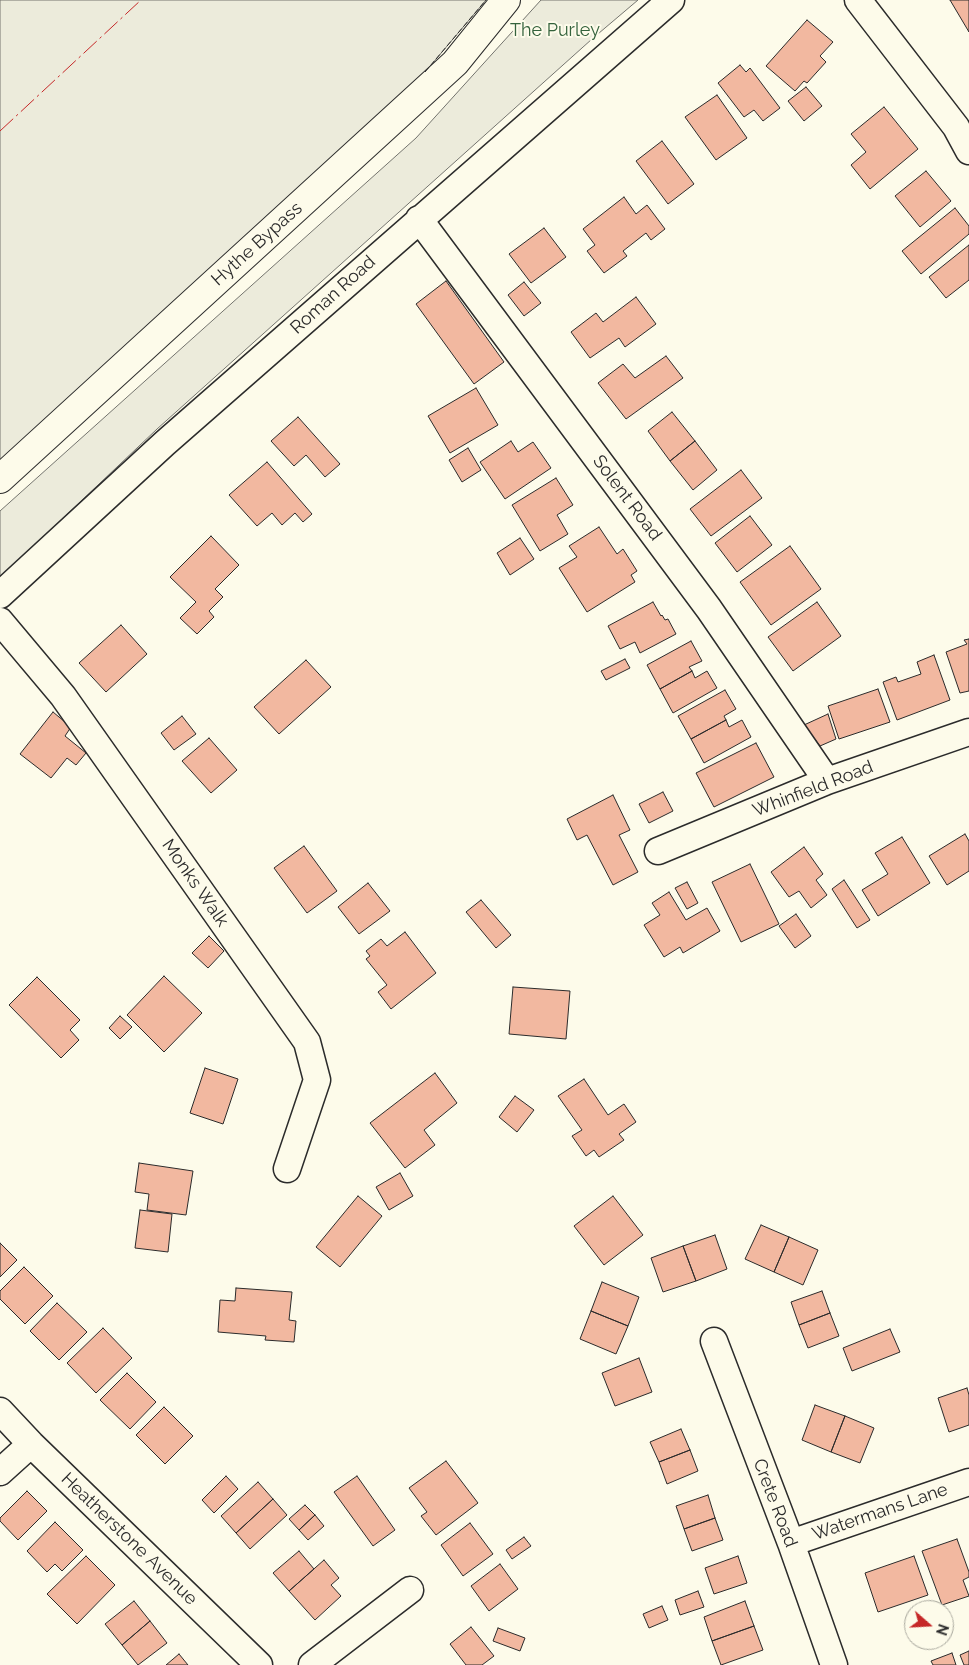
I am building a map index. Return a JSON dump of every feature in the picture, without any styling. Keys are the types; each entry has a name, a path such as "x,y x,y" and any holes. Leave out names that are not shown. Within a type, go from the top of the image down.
{"main road":[{"name":"Hythe Bypass","path":"0,479 455,63 506,0"}],"street":[{"name":"Roman Road","path":"0,594 165,444 671,0"},
{"path":"858,0 956,127 969,152"},
{"name":"Solent Road","path":"419,220 710,609 827,781"},
{"name":"Monks Walk","path":"0,621 63,696 307,1042 317,1080 287,1169"},
{"name":"Whinfield Road","path":"658,851 827,781 969,732"},
{"name":"Crete Road","path":"714,1341 834,1665"},
{"name":"Heatherstone Avenue","path":"0,1411 31,1444 259,1665"},
{"path":"0,1472 31,1444"},
{"name":"Watermans Lane","path":"790,1543 969,1482"},
{"path":"312,1665 410,1590"}],"green space":[{"path":"0,0 486,0 415,84 0,466"},
{"name":"The Purley","path":"541,0 638,0 592,39 157,429 0,578 0,511 416,138"}],"building":[{"path":"950,0 969,0 969,32"},
{"path":"807,20 833,42 820,56 826,62 807,83 804,81 795,91 766,66"},
{"path":"740,65 746,72 750,68 780,108 763,121 754,110 744,117 718,83"},
{"path":"806,87 822,106 804,121 788,101"},
{"path":"717,95 747,138 716,160 685,117"},
{"path":"884,107 918,149 870,189 851,165 866,152 851,134"},
{"path":"662,141 694,184 668,204 636,161"},
{"path":"926,171 951,201 920,227 895,196"},
{"path":"624,197 636,214 647,205 665,229 651,240 646,233 623,251 627,256 604,273 587,251 595,245 583,229"},
{"path":"955,208 969,226 969,234 921,274 902,251"},
{"path":"544,228 566,257 531,283 509,254"},
{"path":"969,245 969,280 946,298 929,277"},
{"path":"446,281 504,362 474,384 416,304"},
{"path":"524,282 541,303 524,316 508,295"},
{"path":"636,297 656,324 625,347 619,338 590,358 571,332 596,313 603,322"},
{"path":"666,356 683,378 626,419 598,383 623,364 635,378"},
{"path":"476,388 498,425 450,453 428,416"},
{"path":"672,412 695,441 670,461 648,431"},
{"path":"298,417 340,464 325,477 306,455 294,466 271,441"},
{"path":"511,441 518,452 533,442 551,468 505,499 480,462"},
{"path":"695,441 717,470 693,490 670,461"},
{"path":"468,448 481,470 462,482 449,460"},
{"path":"267,462 312,514 303,522 295,513 282,525 272,513 257,526 229,495"},
{"path":"741,470 762,498 711,536 690,509"},
{"path":"556,478 573,505 557,515 568,534 540,551 512,505"},
{"path":"750,516 772,545 737,572 715,543"},
{"path":"599,527 617,554 623,549 637,571 631,575 635,582 587,612 559,568 577,557 569,546"},
{"path":"211,536 239,565 215,589 223,597 209,611 214,617 197,634 180,618 196,602 170,577"},
{"path":"520,538 534,559 510,575 497,553"},
{"path":"790,546 821,589 771,625 740,582"},
{"path":"653,602 661,616 665,620 668,619 676,634 640,653 635,642 620,649 608,626"},
{"path":"817,602 841,636 793,671 768,637"},
{"path":"121,625 147,654 106,692 79,663"},
{"path":"969,639 969,691 960,693 946,652 967,644 964,640"},
{"path":"691,641 702,661 689,667 692,671 660,689 647,665"},
{"path":"934,655 950,700 897,720 883,682 896,677 898,682 921,674 917,662"},
{"path":"625,659 630,668 606,680 601,671"},
{"path":"306,660 331,687 279,734 254,707"},
{"path":"692,671 695,678 707,671 717,688 673,713 660,689"},
{"path":"878,689 890,722 839,739 828,706"},
{"path":"725,690 736,709 724,716 726,720 691,739 678,716"},
{"path":"53,712 71,727 65,736 86,753 76,765 67,758 51,778 20,754"},
{"path":"828,714 836,739 820,746 804,725"},
{"path":"182,716 196,734 174,750 161,733"},
{"path":"726,720 729,727 742,720 751,737 704,763 691,739"},
{"path":"209,738 237,770 211,793 182,761"},
{"path":"756,743 774,777 714,807 696,773"},
{"path":"663,792 673,811 649,823 639,804"},
{"path":"613,795 630,830 619,835 638,872 613,885 587,835 577,840 567,819"},
{"path":"965,834 969,841 969,871 947,885 929,856"},
{"path":"902,837 930,883 878,916 862,890 888,874 875,853"},
{"path":"304,846 337,891 307,913 274,868"},
{"path":"804,847 823,874 816,880 827,895 811,908 799,891 789,897 771,872"},
{"path":"750,864 779,924 741,942 712,882"},
{"path":"844,880 870,920 857,928 832,889"},
{"path":"687,882 698,903 687,909 675,888"},
{"path":"368,883 390,911 359,934 338,907"},
{"path":"669,892 686,920 707,908 720,931 683,953 680,947 664,957 644,925 660,915 652,903"},
{"path":"481,900 511,935 496,948 466,912"},
{"path":"796,914 811,936 795,948 779,926"},
{"path":"405,932 436,973 391,1009 378,992 387,985 366,959 370,956 366,951 381,939 387,946"},
{"path":"209,936 224,951 208,968 192,953"},
{"path":"164,976 202,1013 164,1052 127,1015"},
{"path":"37,977 80,1020 70,1030 79,1040 61,1058 9,1005"},
{"path":"513,987 570,991 566,1039 509,1034"},
{"path":"120,1016 132,1027 120,1039 109,1028"},
{"path":"205,1068 238,1079 223,1124 190,1113"},
{"path":"435,1073 457,1103 424,1130 435,1145 405,1168 370,1123"},
{"path":"584,1079 608,1115 624,1104 636,1122 619,1134 624,1140 599,1157 594,1150 586,1156 572,1136 582,1130 558,1096"},
{"path":"515,1096 534,1110 517,1132 499,1117"},
{"path":"139,1163 193,1171 186,1215 147,1210 149,1194 135,1192"},
{"path":"400,1173 413,1196 389,1210 376,1187"},
{"path":"358,1196 382,1216 340,1267 316,1247"},
{"path":"613,1196 643,1235 604,1265 574,1226"},
{"path":"140,1210 172,1214 168,1252 135,1248"},
{"path":"761,1225 789,1237 774,1272 745,1259"},
{"path":"715,1235 727,1269 696,1281 683,1246"},
{"path":"789,1237 818,1250 803,1285 774,1272"},
{"path":"0,1243 17,1260 0,1277"},
{"path":"683,1246 696,1281 663,1292 651,1258"},
{"path":"24,1267 53,1296 25,1324 0,1299 0,1291"},
{"path":"602,1282 639,1297 628,1326 591,1311"},
{"path":"236,1288 292,1292 289,1320 296,1321 294,1342 265,1340 266,1336 218,1332 220,1300 235,1301"},
{"path":"822,1291 830,1313 799,1325 791,1302"},
{"path":"57,1303 87,1332 59,1360 30,1331"},
{"path":"591,1311 628,1326 616,1354 580,1339"},
{"path":"830,1313 839,1336 808,1348 799,1325"},
{"path":"103,1328 132,1358 96,1393 67,1363"},
{"path":"890,1329 900,1352 852,1371 843,1348"},
{"path":"639,1358 652,1392 615,1406 602,1373"},
{"path":"127,1373 156,1402 130,1429 100,1400"},
{"path":"967,1388 969,1395 969,1425 949,1432 938,1398"},
{"path":"815,1405 845,1416 831,1452 802,1440"},
{"path":"164,1407 193,1436 165,1464 136,1435"},
{"path":"845,1416 874,1428 860,1463 831,1452"},
{"path":"681,1429 690,1450 659,1462 650,1442"},
{"path":"690,1450 698,1471 667,1484 659,1462"},
{"path":"446,1461 478,1503 436,1535 421,1516 427,1512 409,1488"},
{"path":"226,1476 238,1489 214,1513 202,1500"},
{"path":"357,1476 395,1530 373,1546 334,1492"},
{"path":"258,1482 273,1499 236,1533 221,1516"},
{"path":"27,1491 47,1511 18,1540 0,1521 0,1518"},
{"path":"708,1495 715,1518 684,1529 676,1506"},
{"path":"273,1499 287,1515 250,1549 236,1533"},
{"path":"305,1505 315,1515 299,1530 289,1519"},
{"path":"315,1515 324,1526 308,1540 299,1530"},
{"path":"715,1518 723,1540 692,1551 684,1529"},
{"path":"55,1522 83,1550 62,1571 55,1564 47,1572 27,1551"},
{"path":"470,1523 493,1554 463,1576 441,1545"},
{"path":"524,1537 531,1546 512,1559 506,1550"},
{"path":"957,1539 969,1572 969,1577 963,1580 969,1596 954,1601 940,1600 922,1551"},
{"path":"299,1551 314,1569 289,1591 273,1573"},
{"path":"86,1556 115,1585 77,1624 47,1594"},
{"path":"738,1556 747,1583 714,1594 705,1568"},
{"path":"914,1556 928,1595 913,1600 904,1600 904,1603 878,1612 865,1573"},
{"path":"324,1560 339,1578 331,1585 341,1596 315,1620 289,1591"},
{"path":"500,1564 518,1589 489,1611 471,1586"},
{"path":"698,1591 704,1607 680,1615 675,1600"},
{"path":"134,1601 150,1621 122,1645 105,1624"},
{"path":"745,1601 754,1626 712,1641 704,1617"},
{"path":"662,1606 668,1620 649,1628 643,1614"},
{"path":"150,1621 167,1643 138,1665 122,1645"},
{"path":"754,1626 763,1650 721,1665 712,1641"},
{"path":"471,1627 494,1656 482,1665 466,1665 450,1644"},
{"path":"498,1628 525,1638 520,1651 493,1641"},
{"path":"969,1651 969,1665 964,1665 960,1655"},
{"path":"952,1653 956,1665 933,1665 931,1661"},
{"path":"179,1654 188,1665 166,1665"}],"fence":[{"path":"425,72 486,0"}],"power":[{"path":"0,131 141,0"}]}
